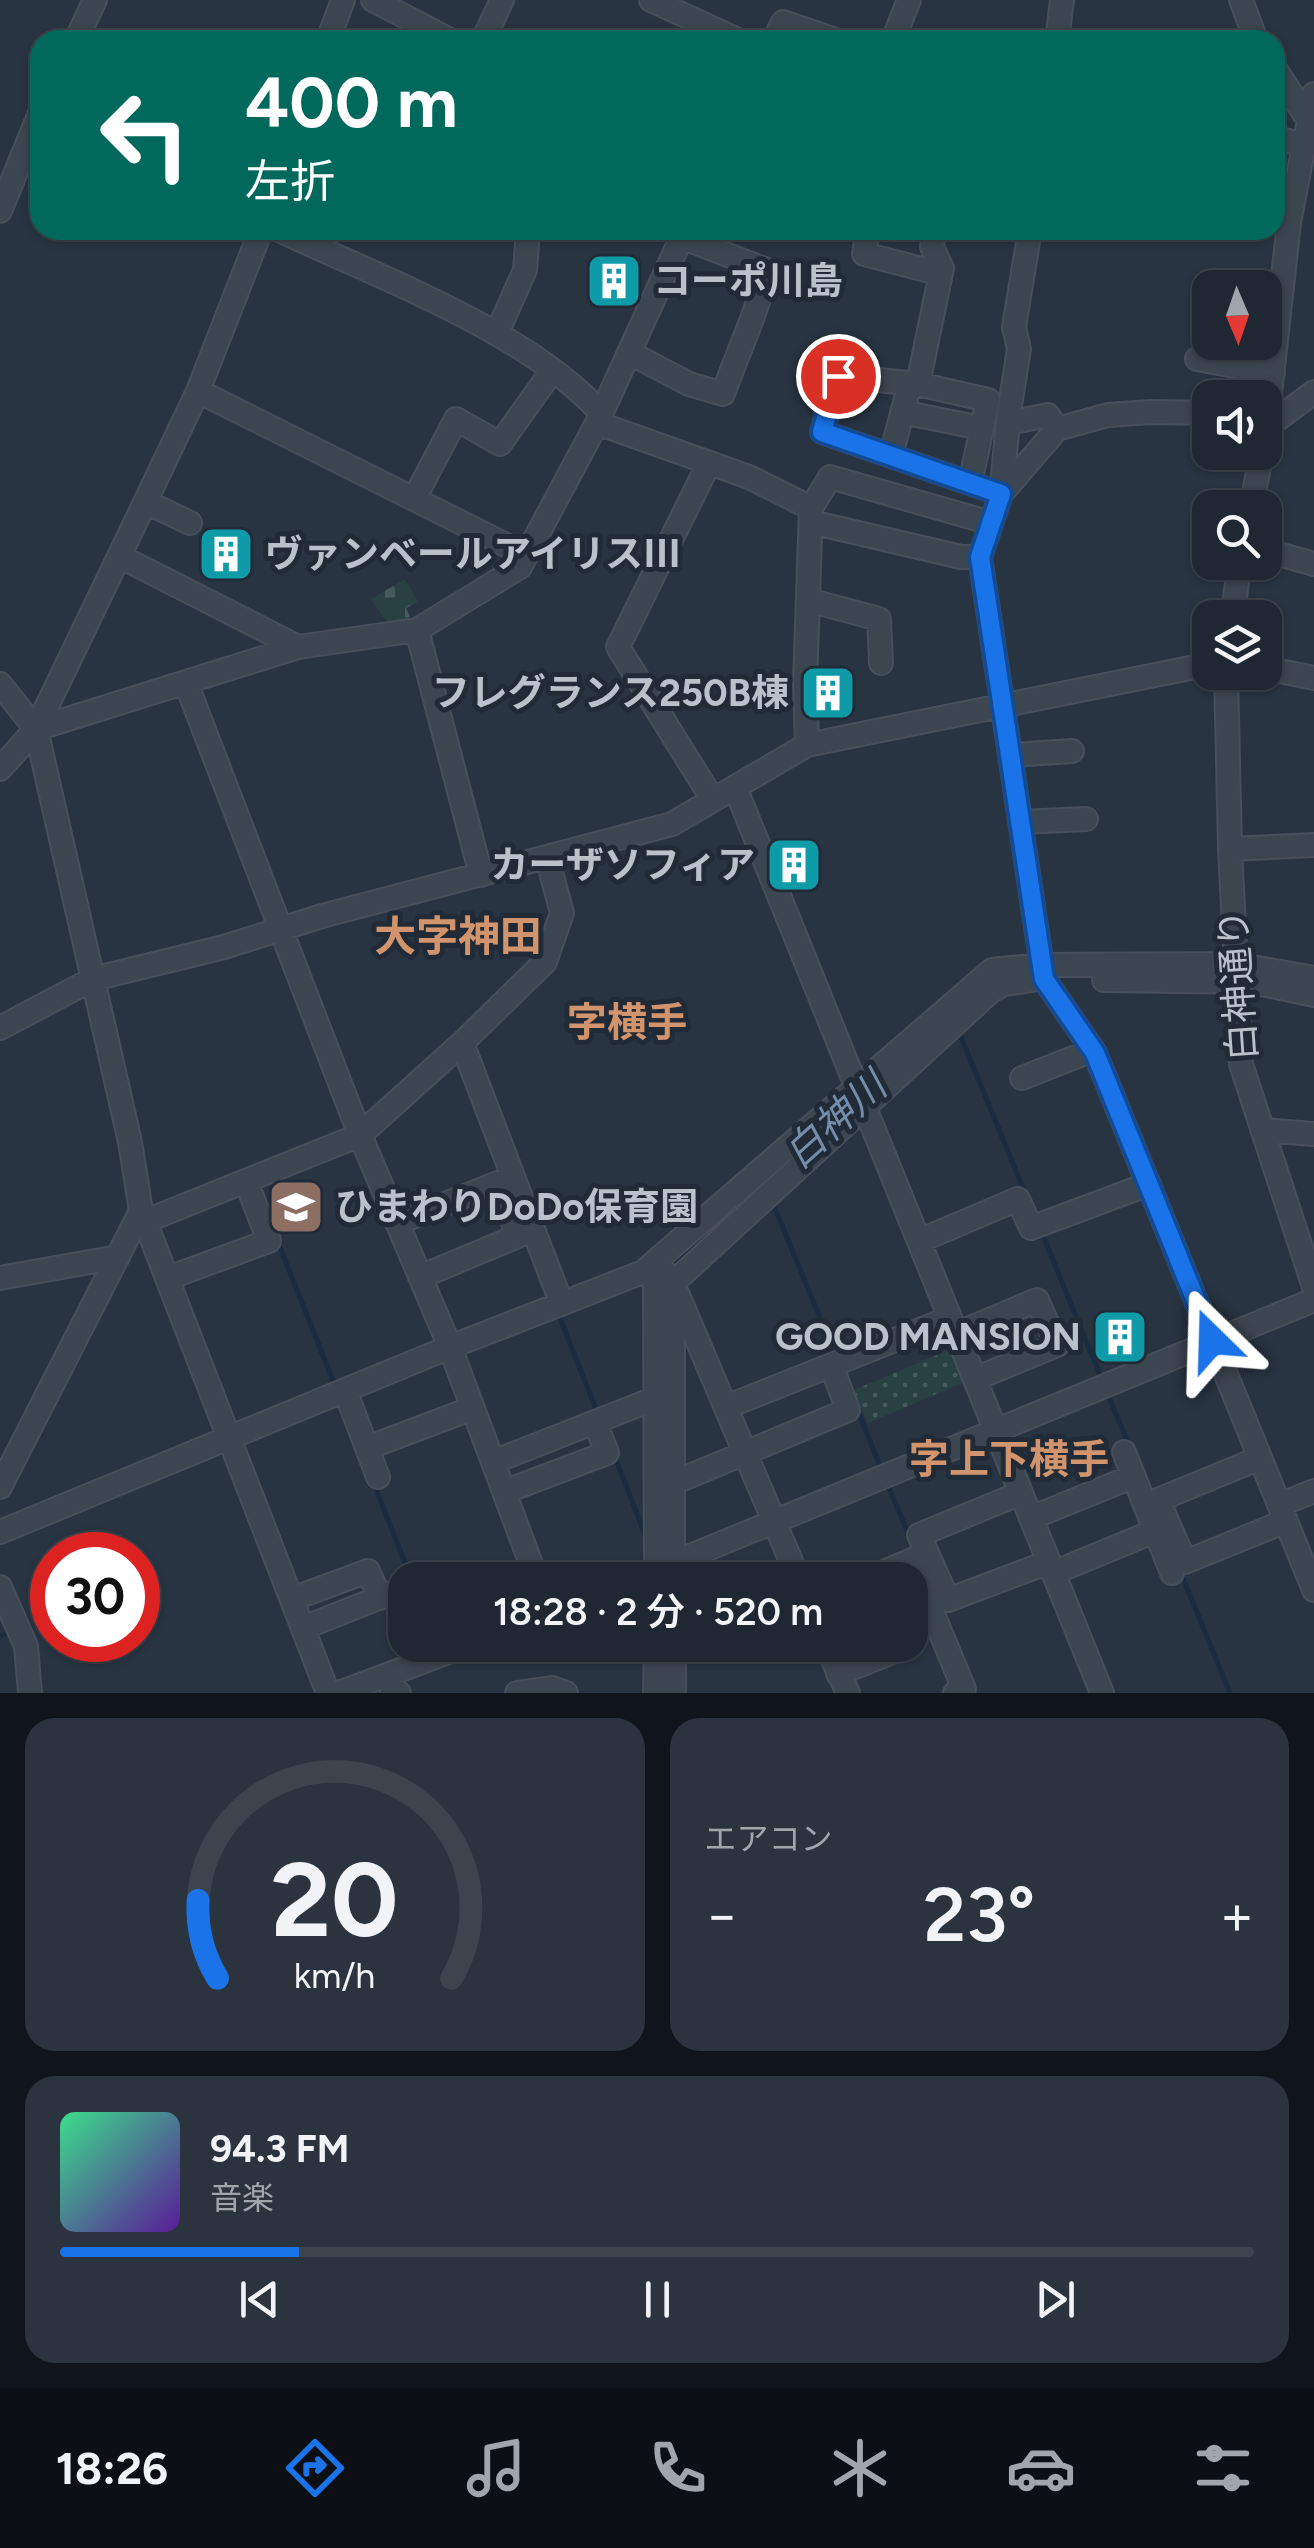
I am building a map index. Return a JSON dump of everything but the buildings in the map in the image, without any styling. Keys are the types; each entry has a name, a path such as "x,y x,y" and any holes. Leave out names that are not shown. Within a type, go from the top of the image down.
{"street":[{"path":"81,30 95,0"},
{"path":"332,30 342,0"},
{"path":"373,0 431,30"},
{"path":"487,30 502,0"},
{"path":"651,0 716,30"},
{"path":"897,30 909,0"},
{"path":"1059,30 1062,0"},
{"path":"1241,0 1252,30"},
{"path":"779,30 783,22 807,30"},
{"path":"1285,85 1308,119"},
{"path":"1272,380 1280,289 1302,144 1314,94"},
{"path":"0,211 30,138"},
{"path":"1285,140 1302,144"},
{"path":"0,769 36,729 198,392 257,240"},
{"path":"300,240 497,333 579,389 599,418 749,477 811,515 961,557 980,557"},
{"path":"497,333 525,270 527,240"},
{"path":"36,729 298,647 417,630 520,567 599,418 680,240"},
{"path":"630,353 689,384 723,394 747,326 757,310 767,270 699,240"},
{"path":"866,240 864,254 941,274"},
{"path":"891,454 908,391 918,384 941,274 933,240"},
{"path":"1028,240 1014,327 1019,349 1001,494 980,557 1043,972 1093,1050 1314,1590"},
{"path":"1207,360 1273,373"},
{"path":"414,499 456,419 500,444 552,371"},
{"path":"970,482 988,400 918,384 838,376 822,432 1001,494"},
{"path":"198,392 526,555"},
{"path":"1282,414 1314,392"},
{"path":"902,412 981,428"},
{"path":"1010,412 1014,422 1048,415 1057,429"},
{"path":"1001,494 1057,429 1108,416 1192,413"},
{"path":"709,463 618,647 713,800"},
{"path":"807,745 805,683 811,515 830,477 991,523"},
{"path":"146,502 190,522"},
{"path":"1282,555 1314,564"},
{"path":"119,556 298,647"},
{"path":"808,600 879,619 881,663"},
{"path":"417,630 481,875"},
{"path":"0,1028 92,978 224,947 672,824 807,745 1192,668"},
{"path":"1282,671 1314,678"},
{"path":"186,683 360,1135 450,1346 530,1562"},
{"path":"0,684 36,729 144,1216 328,1693"},
{"name":"白神通り","path":"1226,690 1240,1064 1314,1287"},
{"path":"1012,755 1072,751"},
{"path":"735,787 1102,1693"},
{"path":"1021,822 1086,819"},
{"path":"1230,849 1314,845"},
{"path":"0,1487 118,1257 144,1216 246,1181 360,1135 546,962 562,913 547,858"},
{"path":"667,1562 656,1398 655,1287 666,1272 861,1098 992,970 1235,973 1314,978"},
{"path":"1235,973 1252,982 1314,995"},
{"path":"462,1043 560,1302"},
{"path":"1022,1078 1093,1050"},
{"path":"1262,1130 1314,1134"},
{"path":"168,1278 268,1241 246,1181"},
{"path":"398,1223 498,1182 518,1236 420,1276"},
{"path":"919,1241 1018,1199 1030,1228 1148,1184"},
{"path":"0,1278 118,1257"},
{"path":"0,1532 560,1302 643,1272 666,1272"},
{"path":"666,1272 791,1562"},
{"path":"666,1272 673,1484 669,1562"},
{"path":"726,1406 831,1365 1037,1300 1057,1345 974,1379"},
{"path":"692,1562 774,1521 1314,1300"},
{"path":"673,1484 848,1410 831,1365"},
{"path":"346,1390 378,1477"},
{"path":"493,1462 656,1398"},
{"path":"367,1448 473,1408"},
{"path":"504,1492 607,1453 595,1422"},
{"path":"1124,1452 1164,1540 1185,1562 1282,1513 1314,1490"},
{"path":"1172,1573 1158,1500 1260,1458"},
{"path":"1031,1518 1134,1476"},
{"path":"956,1693 964,1690 940,1633 919,1558 919,1534 1021,1493"},
{"path":"919,1558 948,1600 1051,1568 1164,1540"},
{"path":"909,1562 919,1558"},
{"path":"292,1599 368,1571 380,1598"},
{"path":"0,1588 26,1646 30,1693"},
{"path":"303,1628 388,1595"},
{"path":"928,1638 940,1633"},
{"path":"339,1693 422,1662"},
{"path":"656,1662 656,1693"},
{"path":"674,1662 674,1693"},
{"path":"843,1684 881,1662"},
{"path":"517,1693 552,1688 566,1693"}],"green space":[{"path":"405,579 418,602 406,608 410,617 392,630 371,599"},
{"path":"954,1348 967,1381 868,1423 854,1390"}],"waterway":[{"path":"958,1030 1026,1195"},
{"name":"白神川","path":"665,1299 665,1277 678,1259 793,1157"},
{"path":"772,1201 836,1357"},
{"path":"1042,1233 1102,1380"},
{"path":"277,1240 336,1388"},
{"path":"558,1313 598,1414"},
{"path":"1106,1390 1129,1445"},
{"path":"857,1409 881,1468"},
{"path":"615,1457 647,1540"},
{"path":"373,1482 405,1562"},
{"path":"887,1483 910,1538"},
{"path":"1180,1571 1230,1693"},
{"path":"0,1636 9,1633 12,1637"}],"place":[{"name":"コーポ川島","path":"614,281"},
{"name":"ヴァンベールアイリスⅢ","path":"226,554"},
{"name":"フレグランス250B棟","path":"828,693"},
{"name":"カーザソフィア","path":"794,865"},
{"name":"ひまわりDoDo保育園","path":"296,1207"},
{"name":"GOOD MANSION","path":"1120,1337"}],"district":[{"name":"大字神田","path":"458,936"},
{"name":"字横手","path":"627,1022"},
{"name":"字上下横手","path":"1009,1459"}],"route":[{"path":"838,376 822,432 1001,494 980,557 1044,979 1095,1053 1212,1340"}]}
